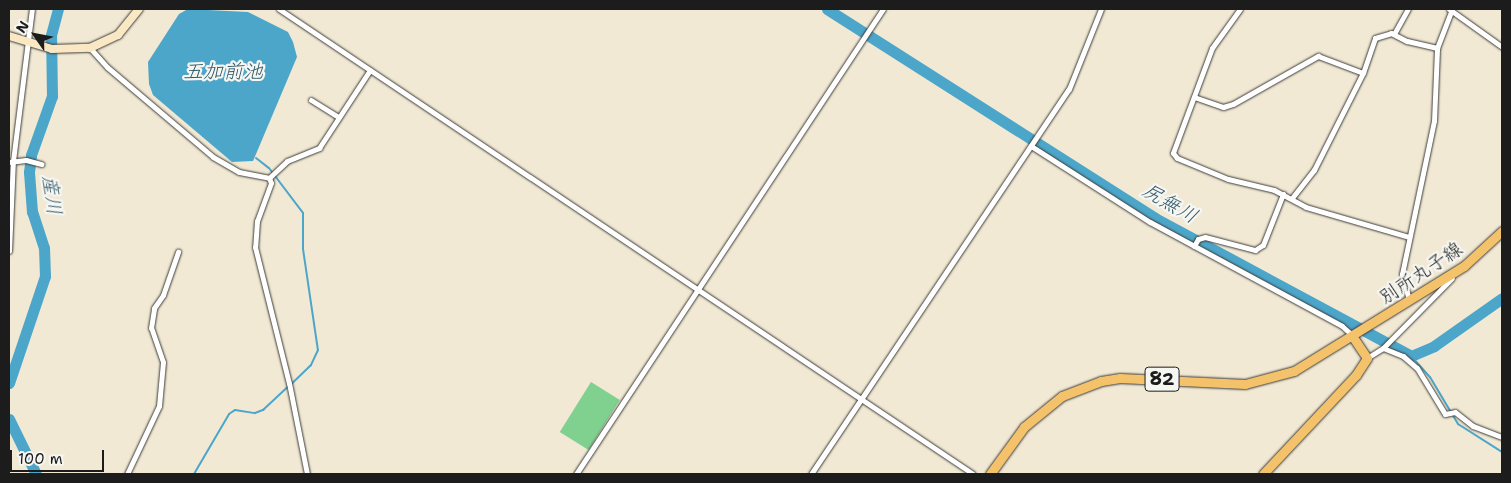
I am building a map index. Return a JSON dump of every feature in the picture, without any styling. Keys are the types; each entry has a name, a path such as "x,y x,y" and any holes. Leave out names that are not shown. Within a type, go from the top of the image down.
{"main road":[{"path":"9,36 29,43 64,50 90,48 118,35 139,9"},
{"name":"別所丸子線","path":"990,474 1034,417 1062,396 1100,381 1140,377 1215,384 1262,381 1312,363 1464,266 1502,230"},
{"path":"1262,474 1356,375 1367,358 1360,332"}],"street":[{"path":"9,251 11,162 29,43 32,9"},
{"path":"279,9 972,474"},
{"path":"576,474 883,9"},
{"path":"811,474 1076,76 1101,9"},
{"path":"1240,9 1212,48 1173,153 1177,158 1228,179 1283,194 1306,207 1408,237"},
{"path":"1394,34 1408,9"},
{"path":"1410,301 1402,274 1408,237 1434,122 1437,48 1450,10 1502,47"},
{"path":"1292,198 1314,170 1363,73 1375,38 1394,34 1407,42 1437,48"},
{"path":"90,48 107,67 213,157 240,172 269,178 272,183 257,221 255,247 289,383 307,474"},
{"path":"1194,97 1223,107 1318,56 1363,73"},
{"path":"269,178 287,161 319,148 370,70"},
{"path":"311,100 338,117"},
{"path":"1031,146 1150,222 1196,243 1342,326 1360,332"},
{"path":"11,162 26,160 41,164"},
{"path":"1196,243 1205,237 1255,250 1263,245 1283,194"},
{"path":"127,474 161,397 163,362 151,328 154,308 163,295 178,252"},
{"path":"1367,358 1386,345 1452,278"},
{"path":"1430,288 1436,296"},
{"path":"1386,345 1404,356 1417,368 1445,414 1455,412 1473,426 1502,438"}],"green space":[{"path":"591,382 620,400 589,450 560,432"}],"water":[{"name":"五加前池","path":"188,9 248,12 288,32 293,42 297,57 253,161 232,162 153,95 149,84 148,62 179,14"}],"waterway":[{"name":"産川","path":"9,383 45,276 44,248 32,212 29,172 31,155 52,96 51,35 58,9"},
{"name":"尻無川","path":"827,9 1155,218 1411,356 1434,346 1502,298"},
{"path":"256,158 269,168 303,213 303,249 318,350 311,365 291,384"},
{"path":"1411,356 1430,377 1458,424 1502,452"},
{"path":"194,474 229,414 235,410 255,413 263,410 288,387"},
{"name":"産川","path":"9,419 36,474"}]}
